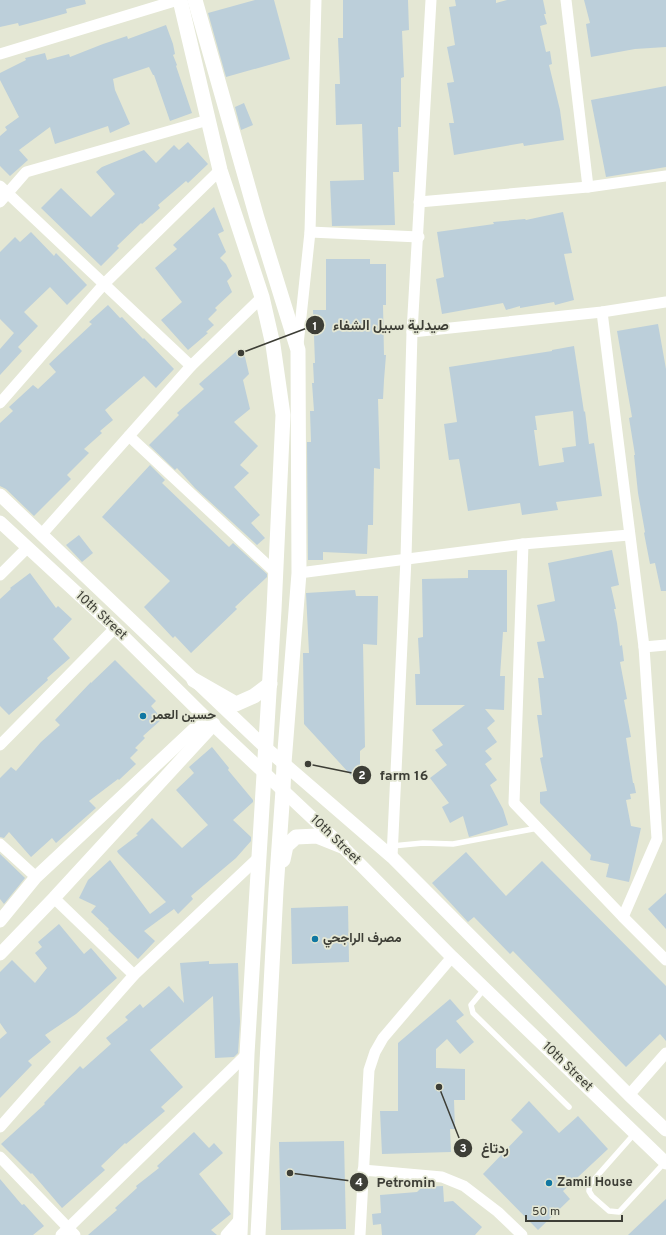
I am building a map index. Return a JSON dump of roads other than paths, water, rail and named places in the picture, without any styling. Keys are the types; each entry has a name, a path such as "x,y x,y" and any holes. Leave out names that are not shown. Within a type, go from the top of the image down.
{"main road":[{"path":"179,0 220,170 262,297 273,345 283,414 267,749 258,858 247,1054 240,1235"},
{"path":"195,0 257,218 298,350 299,573 284,763 276,890 258,1235"},
{"path":"194,680 236,704 254,696 270,684"},
{"path":"276,890 286,846 296,836 316,836 342,846"}],"street":[{"path":"0,54 179,0"},
{"path":"298,350 310,232 316,0"},
{"path":"392,852 406,558 412,332 432,0"},
{"path":"566,0 588,186"},
{"path":"191,366 104,284 2,194 26,172 208,120"},
{"path":"0,404 104,284 220,170"},
{"path":"419,202 588,186 666,176"},
{"path":"310,232 418,237"},
{"path":"41,535 191,366 262,297"},
{"path":"412,332 602,312 666,302"},
{"path":"602,312 644,647 657,840 623,917"},
{"path":"129,436 276,574"},
{"name":"10th Street","path":"0,495 267,749 392,852 666,1130"},
{"name":"10th Street","path":"0,522 116,628 210,721 342,846 452,957 665,1163"},
{"path":"299,573 524,544 629,535"},
{"path":"524,544 514,803 666,960"},
{"path":"0,575 27,548"},
{"path":"0,745 116,628"},
{"path":"644,647 666,645"},
{"path":"0,920 36,877 210,721"},
{"path":"0,954 54,898 210,721"},
{"path":"0,844 36,877"},
{"path":"0,1127 134,975 258,858"},
{"path":"54,898 134,975"},
{"path":"360,1235 369,1070 375,1052 383,1038 452,957"},
{"path":"630,1095 666,1053"},
{"path":"0,1157 68,1233 247,1054"},
{"path":"363,1170 442,1177 464,1186 498,1212 522,1235"},
{"path":"226,1235 241,1218"},
{"path":"505,1235 513,1227"}],"lane":[{"path":"392,852 423,843 453,844 538,828"},
{"path":"485,988 472,1005 473,1013 569,1107"},
{"path":"635,1133 590,1184 589,1191 592,1196 609,1212 619,1212 665,1163"}],"place":[{"name":"صيدلية سبيل الشفاء","path":"241,353"},
{"name":"حسين العمر","path":"143,716"},
{"name":"farm 16","path":"308,764"},
{"name":"مصرف الراجحي","path":"315,939"},
{"name":"ردتاغ","path":"439,1087"},
{"name":"Petromin","path":"290,1173"},
{"name":"Zamil House","path":"549,1183"}]}
